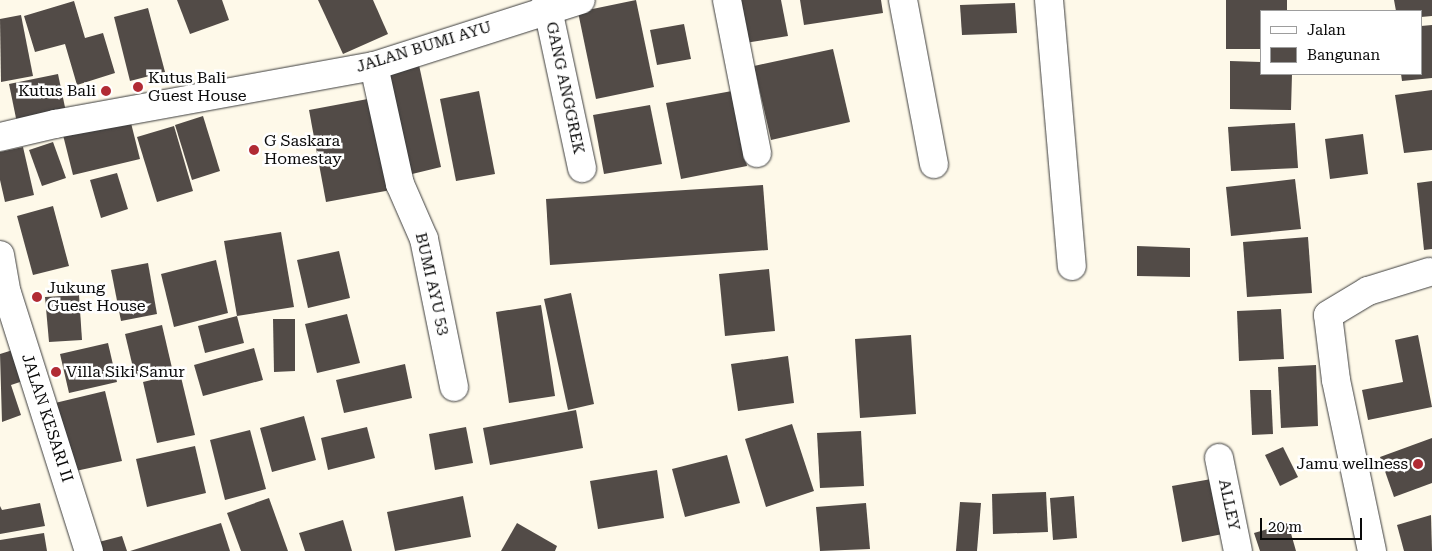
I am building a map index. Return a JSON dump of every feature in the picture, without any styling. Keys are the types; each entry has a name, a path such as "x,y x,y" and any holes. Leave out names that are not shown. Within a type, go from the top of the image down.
{"street":[{"name":"JALAN BUMI AYU","path":"0,137 55,124 374,66 547,4 582,0"},
{"path":"727,0 757,153"},
{"path":"903,0 934,164"},
{"path":"1049,0 1072,266"},
{"name":"GANG ANGGREK","path":"547,4 582,168"},
{"name":"BUMI AYU 53","path":"374,66 400,184 424,239 454,388"},
{"path":"0,255 3,293"},
{"path":"1372,551 1336,380 1328,315 1368,292 1429,272"},
{"name":"JALAN KESARI II","path":"3,293 88,548"},
{"name":"ALLEY","path":"1219,458 1238,551"}],"building":[{"path":"177,0 222,0 229,20 190,34"},
{"path":"318,0 373,0 388,34 343,54"},
{"path":"636,0 654,87 596,99 578,12"},
{"path":"737,0 781,0 788,36 745,43"},
{"path":"800,0 881,0 883,13 804,25"},
{"path":"1226,0 1287,0 1287,10 1260,10 1260,49 1226,49"},
{"path":"1394,0 1432,0 1432,16 1422,17 1422,10 1396,10"},
{"path":"74,1 85,38 103,33 115,73 77,85 65,44 35,52 24,16"},
{"path":"1015,3 1017,33 962,35 960,5"},
{"path":"148,8 165,72 130,81 114,17"},
{"path":"21,15 33,76 1,82 0,19"},
{"path":"684,24 691,59 657,65 650,30"},
{"path":"1432,25 1432,78 1402,81 1401,75 1422,75 1422,26"},
{"path":"833,49 850,122 771,140 754,66"},
{"path":"1230,61 1260,62 1260,75 1292,75 1291,110 1230,109"},
{"path":"419,65 441,167 408,175 386,72"},
{"path":"58,74 66,112 17,123 9,84"},
{"path":"1432,90 1432,150 1404,153 1395,95"},
{"path":"479,91 495,174 456,181 440,99"},
{"path":"732,91 747,166 681,179 666,103"},
{"path":"373,98 391,190 326,202 309,110"},
{"path":"650,105 662,164 604,174 593,115"},
{"path":"203,116 220,171 192,180 175,125"},
{"path":"130,119 140,159 73,175 63,135"},
{"path":"1295,123 1298,168 1231,171 1228,127"},
{"path":"174,126 193,191 157,202 137,137"},
{"path":"1363,134 1368,174 1330,179 1325,139"},
{"path":"53,142 66,178 42,186 29,150"},
{"path":"23,147 34,195 5,202 0,180 0,152"},
{"path":"117,173 128,209 101,218 90,180"},
{"path":"1295,179 1301,229 1231,236 1226,187"},
{"path":"1432,181 1432,249 1424,250 1417,183"},
{"path":"763,185 768,250 550,265 546,199"},
{"path":"53,206 69,266 33,275 17,216"},
{"path":"281,232 294,307 237,316 224,241"},
{"path":"1308,237 1312,293 1247,297 1243,242"},
{"path":"1137,246 1190,248 1190,277 1137,276"},
{"path":"339,251 350,298 308,308 297,260"},
{"path":"216,260 228,313 174,327 161,274"},
{"path":"148,263 157,314 121,321 111,270"},
{"path":"769,269 775,331 725,336 719,274"},
{"path":"571,293 594,404 568,410 544,299"},
{"path":"79,295 82,340 49,342 45,297"},
{"path":"541,305 555,396 509,403 496,312"},
{"path":"1281,309 1284,359 1239,361 1237,311"},
{"path":"347,314 360,363 317,373 305,324"},
{"path":"237,316 244,343 205,353 198,326"},
{"path":"273,319 295,319 295,371 274,372"},
{"path":"162,325 172,368 135,376 125,334"},
{"path":"911,335 916,414 860,418 855,339"},
{"path":"1418,335 1432,407 1368,420 1362,390 1403,382 1395,340"},
{"name":"Villa Siki Sanur","path":"108,343 117,382 69,393 60,354"},
{"path":"254,348 263,380 203,396 194,365"},
{"path":"16,349 26,380 11,385 21,415 2,422 0,354"},
{"path":"788,356 794,403 738,411 731,364"},
{"path":"405,364 412,398 344,413 336,380"},
{"path":"1316,365 1318,426 1281,428 1278,367"},
{"path":"180,373 195,435 157,443 143,382"},
{"path":"1250,390 1271,390 1273,434 1252,435"},
{"path":"105,391 122,461 71,472 55,403"},
{"path":"576,410 583,448 490,465 483,428"},
{"path":"304,416 316,460 272,472 260,428"},
{"path":"792,424 814,491 766,507 745,439"},
{"path":"367,427 375,458 328,470 321,438"},
{"path":"466,427 473,463 435,470 429,434"},
{"path":"250,430 266,489 225,500 210,440"},
{"path":"861,431 864,486 820,488 817,433"},
{"path":"1432,438 1432,483 1394,497 1380,457"},
{"path":"195,446 206,493 147,507 136,459"},
{"path":"1283,447 1298,477 1280,486 1265,455"},
{"path":"727,455 740,503 685,517 672,469"},
{"path":"657,470 664,518 598,529 590,481"},
{"path":"1217,478 1228,533 1182,542 1172,486"},
{"path":"1046,492 1048,532 993,534 992,494"},
{"path":"463,496 471,537 395,551 387,512"},
{"path":"1074,496 1077,538 1053,540 1050,498"},
{"path":"269,498 288,551 241,551 227,513"},
{"path":"960,502 981,503 977,551 956,551"},
{"path":"40,503 45,526 0,534 0,506 2,510"},
{"path":"866,503 870,549 820,551 816,507"},
{"path":"1431,515 1432,551 1404,551 1397,525"},
{"path":"343,520 352,551 305,551 299,533"},
{"path":"221,523 230,551 130,551"},
{"path":"517,523 557,546 555,551 501,551"},
{"path":"1288,523 1296,551 1260,551 1254,533"},
{"path":"44,533 47,551 0,551 0,540"},
{"path":"122,536 127,551 93,551 91,544"}],"place":[{"name":"Kutus Bali Guest House","path":"138,87"},
{"name":"Kutus Bali","path":"106,91"},
{"name":"G Saskara Homestay","path":"254,150"},
{"name":"Jukung Guest House","path":"37,297"},
{"name":"Villa Siki Sanur","path":"56,372"},
{"name":"Jamu wellness","path":"1418,464"}]}
